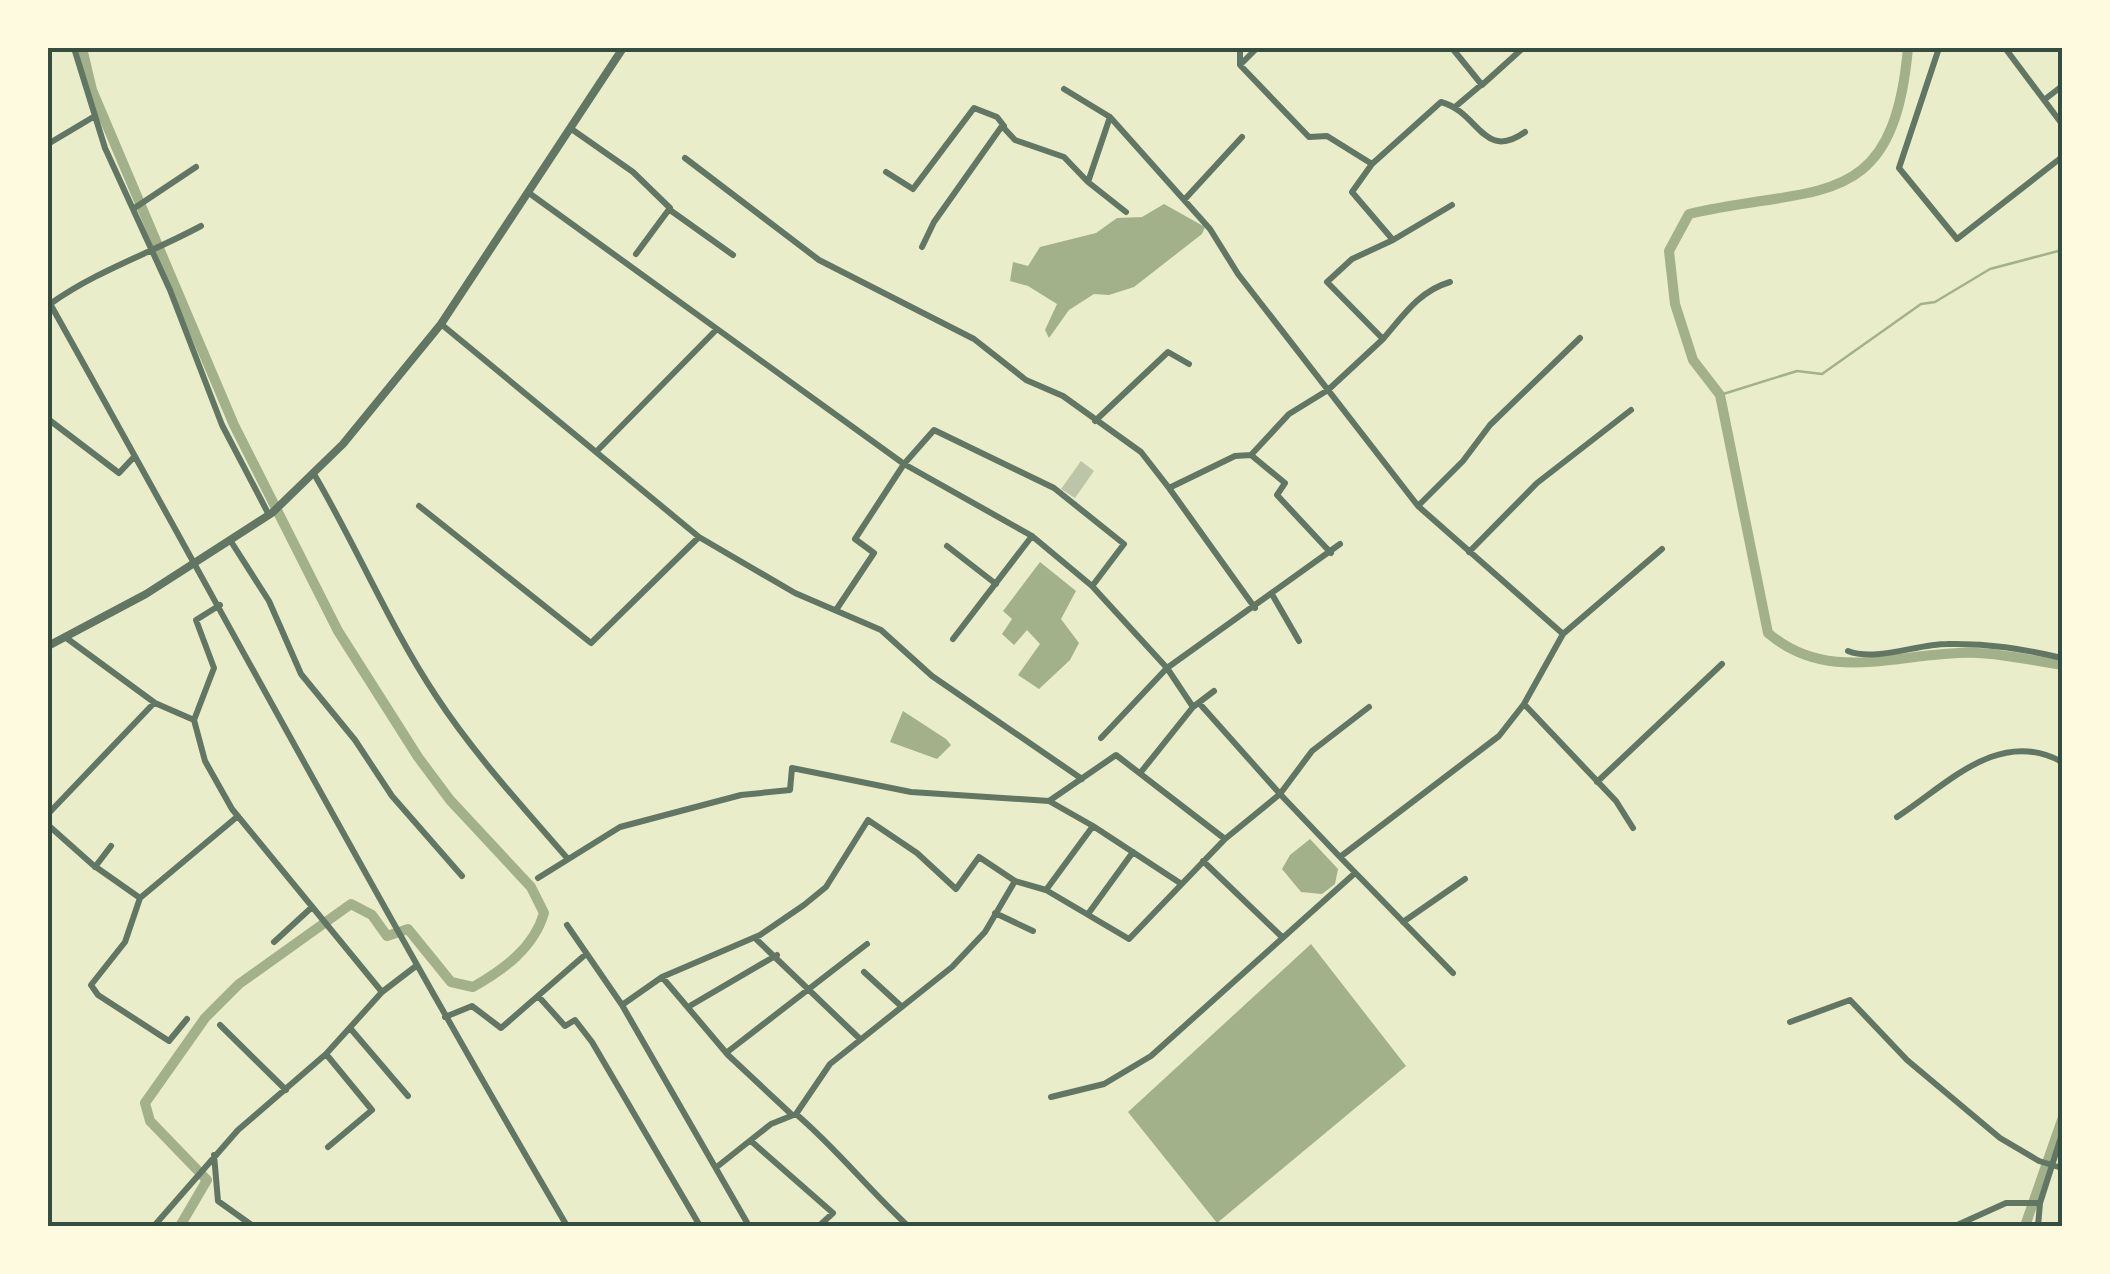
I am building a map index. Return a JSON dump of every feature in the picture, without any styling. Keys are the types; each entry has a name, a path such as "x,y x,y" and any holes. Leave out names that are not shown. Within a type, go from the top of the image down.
{"street":[{"path":"74,48 95,116 158,248 222,425 270,514"},
{"path":"48,646 230,540 270,514 314,474 441,324 624,48"},
{"path":"1240,48 1240,65 1309,137 1326,136 1372,164"},
{"path":"1240,65 1257,48"},
{"path":"1452,48 1482,84"},
{"path":"1455,107 1523,48"},
{"path":"1938,48 1899,168 1957,239 2062,157"},
{"path":"2005,48 2062,124"},
{"path":"2044,100 2062,86"},
{"path":"1064,89 1110,117 1185,199 1418,506 1563,634"},
{"path":"1393,240 1352,192 1372,164 1438,104 1455,107 1496,143 1509,143 1525,132"},
{"path":"886,172 913,189 974,108 997,117 1015,140 1064,157 1126,212"},
{"path":"48,144 95,116"},
{"path":"1088,182 1110,117"},
{"path":"922,247 934,222 1004,127"},
{"path":"570,128 633,172 670,210 733,255"},
{"path":"1185,199 1242,138"},
{"path":"685,158 819,260 974,340 1026,380 1063,396 1141,452 1255,608"},
{"path":"139,206 196,167"},
{"path":"529,193 904,464 1032,536 1092,586 1196,705 1453,974"},
{"path":"1383,339 1327,282 1352,260 1452,204"},
{"path":"636,254 670,210"},
{"path":"200,226 158,248 92,274 50,309 220,605 407,951 567,1226"},
{"path":"1251,455 1288,414 1328,390 1383,339 1412,304 1435,286 1450,282"},
{"path":"441,324 699,537 795,593 881,630 932,676 1082,779"},
{"path":"596,452 718,329"},
{"path":"1418,506 1463,462 1490,425 1580,338"},
{"path":"1095,421 1168,352 1189,364"},
{"path":"1469,552 1537,483 1630,410"},
{"path":"48,420 119,474 134,458"},
{"path":"836,610 874,553 855,540 904,464 934,430 1054,488 1124,544 1092,586"},
{"path":"1169,488 1235,456 1251,455 1286,483 1278,496 1331,553"},
{"path":"314,474 360,552 397,632 438,698 567,858"},
{"path":"419,506 591,643 699,537"},
{"path":"953,639 1032,536"},
{"path":"230,540 269,601 301,674 355,740 392,796 462,876"},
{"path":"1101,738 1167,668 1273,596 1340,544"},
{"path":"947,546 996,584"},
{"path":"1340,858 1454,774 1498,736 1524,704 1563,634 1662,548"},
{"path":"1273,596 1299,640"},
{"path":"220,605 196,620 214,668 194,720 204,761 238,816 382,992"},
{"path":"65,637 154,703 194,720"},
{"path":"1848,651 1867,654 1911,646 1973,644 2018,647 2062,658"},
{"path":"1597,782 1722,664"},
{"path":"1141,772 1196,705 1214,691"},
{"path":"48,814 154,703"},
{"path":"1524,704 1597,782 1632,828"},
{"path":"622,1006 662,977 754,938 826,888 868,820 917,853 956,889 979,857 1015,881 1046,890 1129,939 1203,860 1280,794 1312,752 1368,707"},
{"path":"1896,818 1976,762 2004,751 2025,748 2062,762"},
{"path":"1049,801 1116,755 1225,840"},
{"path":"538,878 620,827 741,795 790,790 792,768 911,792 1049,801 1180,883"},
{"path":"187,1019 169,1042 98,995 91,985 125,942 140,898 238,816"},
{"path":"48,825 95,867 140,898"},
{"path":"1046,890 1093,826"},
{"path":"95,867 111,846"},
{"path":"1088,914 1133,852"},
{"path":"1203,860 1282,937"},
{"path":"1051,1097 1075,1094 1127,1073 1355,873"},
{"path":"1403,922 1465,879"},
{"path":"718,1166 793,1114 830,1064 858,1038 952,967 985,932 1015,881"},
{"path":"274,942 313,910"},
{"path":"995,913 1033,930"},
{"path":"566,925 622,1006 718,1166 749,1226"},
{"path":"754,938 777,955 858,1038"},
{"path":"726,1053 867,944"},
{"path":"445,1016 472,1006 501,1028 586,954"},
{"path":"688,1007 777,955"},
{"path":"154,1226 211,1158 326,1054 382,992 416,966"},
{"path":"864,972 901,1006"},
{"path":"662,977 726,1053 833,1146 869,1190 908,1226"},
{"path":"539,996 565,1026 575,1020 592,1042 700,1226"},
{"path":"1790,1022 1826,1006 1856,1003 1907,1060 1944,1087 2000,1138 2046,1164 2062,1168"},
{"path":"220,1025 286,1090"},
{"path":"350,1028 408,1096"},
{"path":"326,1054 372,1110 328,1147"},
{"path":"2038,1226 2038,1202 2046,1164 2062,1134"},
{"path":"752,1142 833,1213 819,1226"},
{"path":"211,1158 218,1202 252,1226"},
{"path":"1955,1226 2006,1203 2038,1202"}],"shaded area":[{"path":"1164,204 1205,227 1202,234 1134,287 1109,295 1094,294 1069,310 1049,338 1045,330 1057,304 1028,286 1010,281 1013,262 1028,266 1040,247 1096,233 1117,218 1142,217"},
{"path":"1040,562 1076,591 1061,619 1079,643 1070,660 1039,689 1018,675 1040,644 1027,630 1014,645 1002,634 1012,619 1003,611"},
{"path":"903,711 951,745 937,759 890,742"},
{"path":"1310,839 1338,869 1335,884 1322,894 1301,892 1282,869 1290,855"},
{"path":"1311,944 1406,1066 1217,1223 1128,1112"}],"building":[{"path":"1081,461 1094,471 1075,498 1061,489"}],"waterway":[{"path":"82,48 92,90 234,425 338,631 418,757 450,800 531,887 544,913 533,937 516,957 473,987 451,982 408,929 387,936 372,915 351,904 239,984 205,1018 145,1103 150,1121 207,1180 180,1226"},
{"path":"1908,48 1900,102 1886,140 1866,166 1841,182 1811,192 1689,214 1669,251 1675,304 1693,360 1720,395 1768,633 1792,649 1842,662 1977,653 2062,665"},
{"path":"1720,395 1797,371 1822,374 1921,304 1935,302 1990,269 2062,250"},
{"path":"2025,1226 2062,1120"}]}
